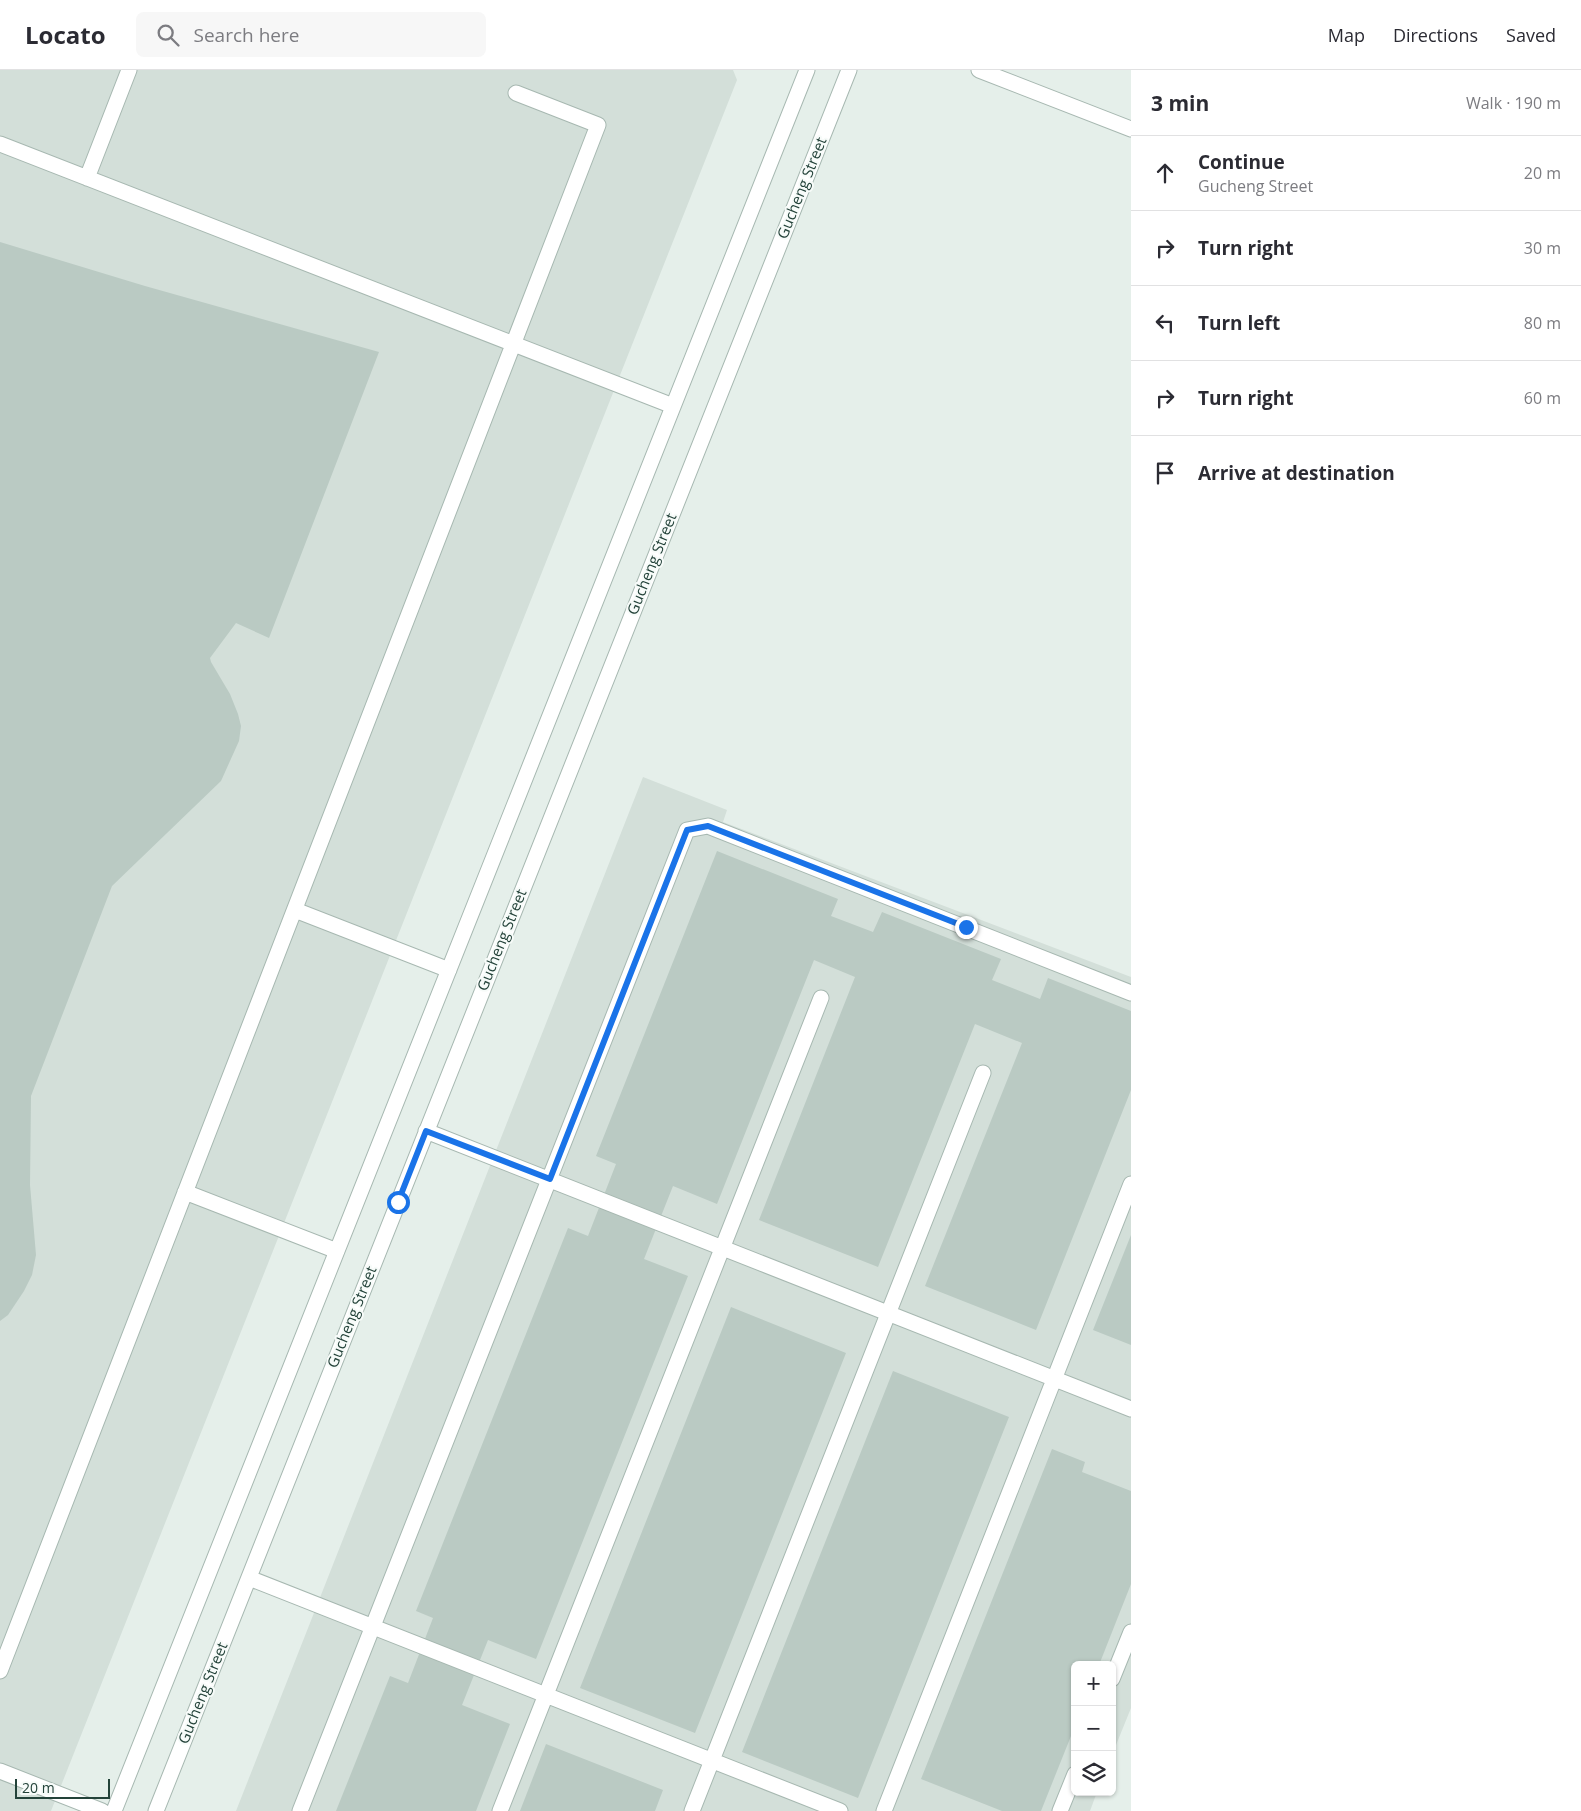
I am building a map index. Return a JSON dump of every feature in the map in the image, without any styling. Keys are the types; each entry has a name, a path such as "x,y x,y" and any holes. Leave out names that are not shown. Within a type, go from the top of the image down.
{"street":[{"path":"87,178 129,70"},
{"path":"114,1811 807,70"},
{"name":"Gucheng Street","path":"156,1811 849,70"},
{"path":"979,70 1131,129"},
{"path":"0,1671 598,125 516,93"},
{"path":"0,144 673,406"},
{"path":"300,1811 687,830 708,826 1131,993"},
{"path":"295,910 449,970"},
{"path":"500,1811 821,998"},
{"path":"692,1811 983,1073"},
{"path":"426,1131 1131,1409"},
{"path":"884,1811 1131,1184"},
{"path":"185,1192 337,1251"},
{"path":"249,1578 840,1811"},
{"path":"1116,1669 1131,1632"},
{"path":"0,1771 102,1811"},
{"path":"1060,1811 1071,1784"}],"shaded area":[{"path":"0,70 733,70 737,80 51,1811 0,1811"},
{"path":"643,777 727,810 723,822 1131,977 1131,1708 1116,1745 1116,1661 1071,1661 1071,1796 1096,1796 1090,1811 236,1811"}],"building":[{"path":"0,242 145,286 379,352 269,638 236,623 210,658 230,694 241,726 239,741 221,781 112,886 31,1096 30,1185 36,1255 32,1275 24,1291 8,1315 0,1321"},
{"path":"717,851 838,899 831,916 873,932 882,912 1001,959 992,980 1040,999 1048,978 1131,1011 1131,1090 1036,1330 925,1286 1022,1043 975,1024 878,1267 759,1220 855,977 814,960 717,1204 673,1186 644,1259 688,1276 536,1659 488,1640 462,1705 510,1724 476,1811 336,1811 390,1676 408,1683 433,1618 416,1611 568,1228 588,1236 616,1164 596,1156"},
{"path":"1131,1235 1131,1345 1093,1330"},
{"path":"731,1307 846,1353 695,1733 580,1688"},
{"path":"893,1371 1009,1417 858,1798 742,1752"},
{"path":"1052,1449 1085,1462 1082,1472 1131,1491 1131,1584 1101,1661 1071,1661 1071,1736 1041,1811 1002,1811 921,1779"},
{"path":"546,1744 663,1790 655,1811 520,1811"}],"route":[{"path":"398,1202 426,1131 550,1179 687,830 708,826 966,927"}]}
